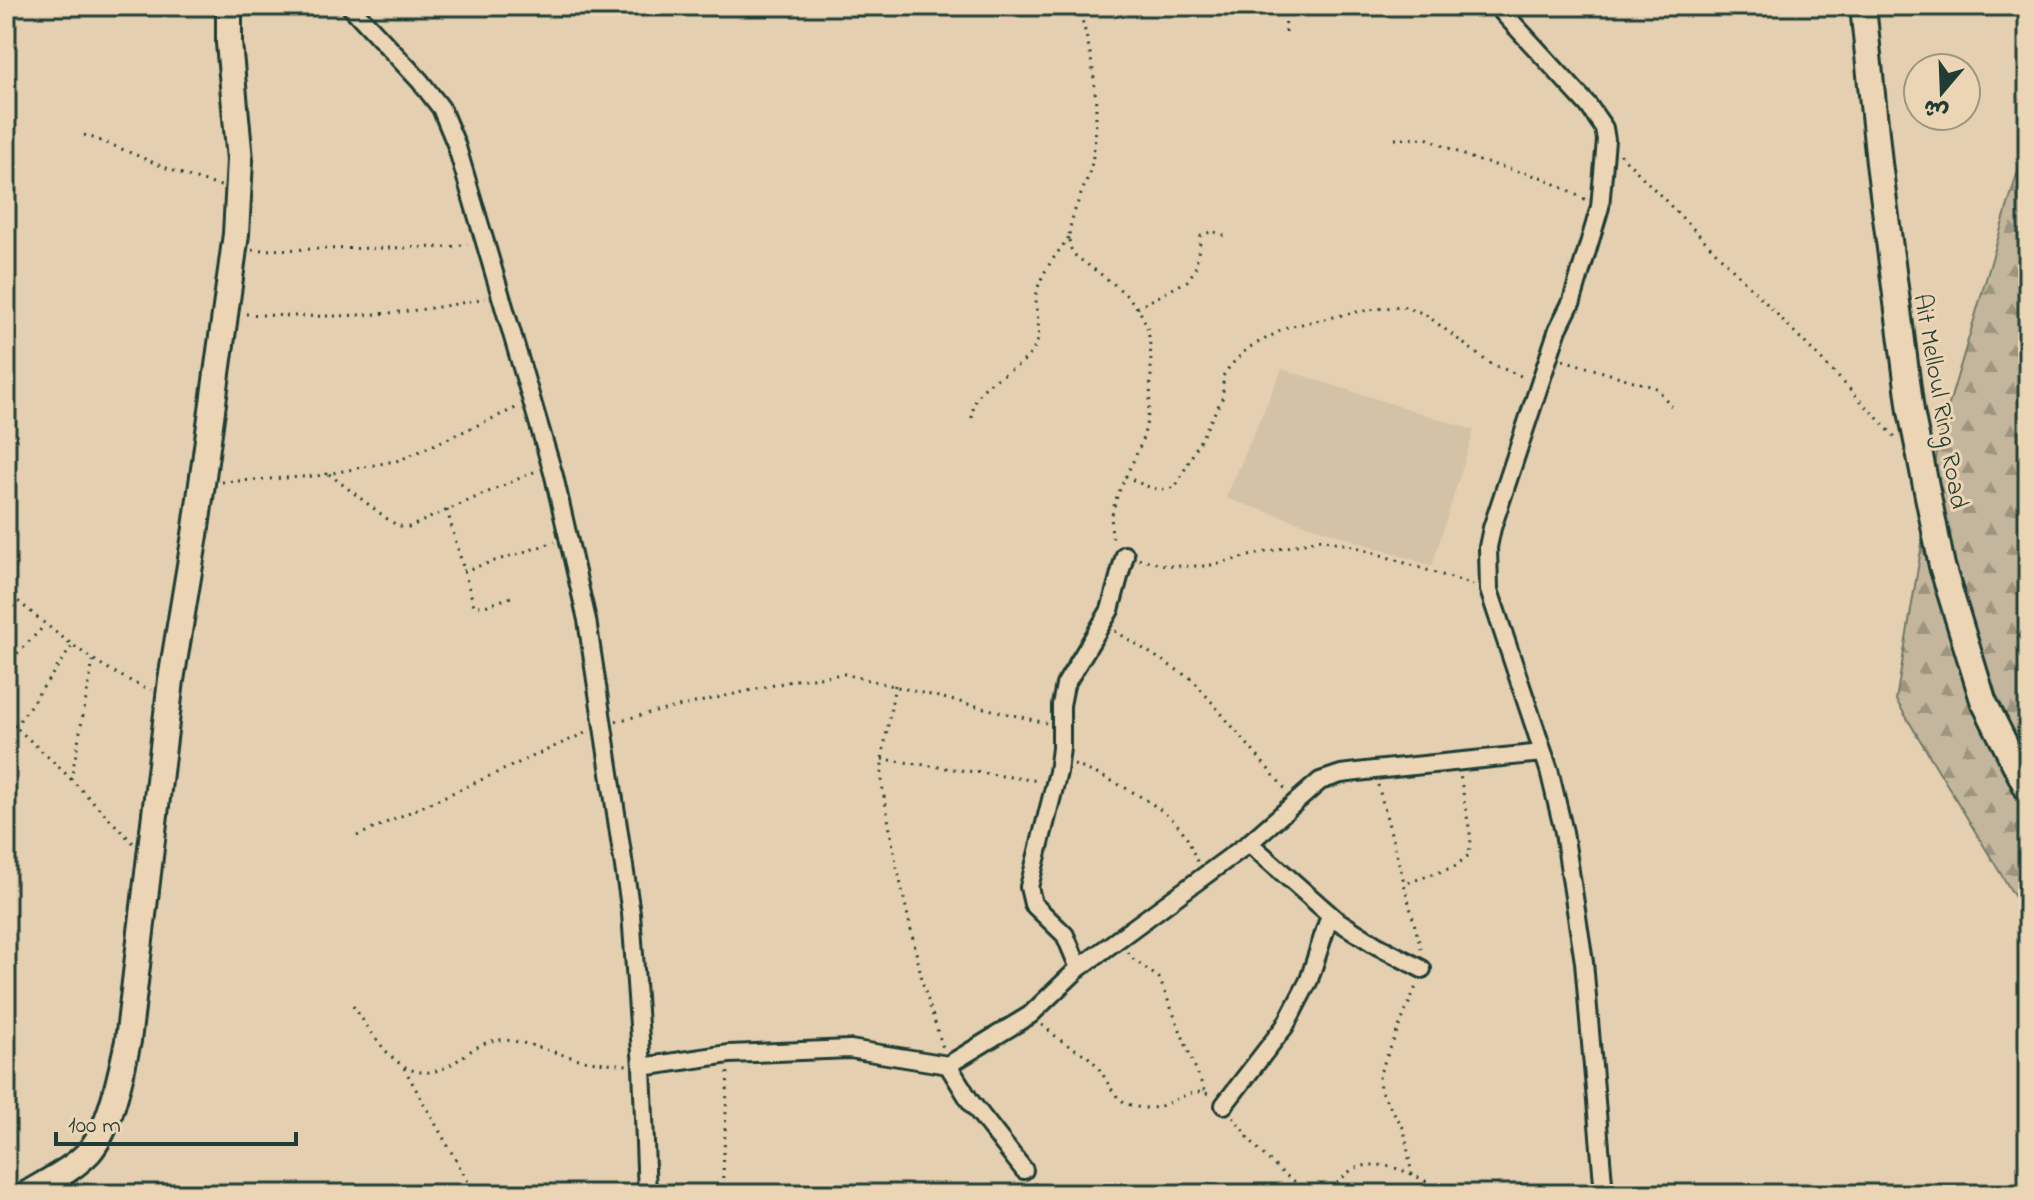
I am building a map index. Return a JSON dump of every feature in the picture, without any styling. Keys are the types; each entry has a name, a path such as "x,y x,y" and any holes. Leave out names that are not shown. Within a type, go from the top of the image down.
{"street":[{"path":"27,1194 87,1154 102,1131 121,1074 128,1041 169,698 240,190 229,6"},
{"path":"350,6 441,108 456,144 550,464 587,620 631,913 647,1194"},
{"path":"1497,6 1588,105 1604,128 1606,140 1600,207 1572,301 1549,356 1488,547 1489,590 1543,753 1564,832 1584,962 1604,1194"},
{"name":"Ait Melloul Ring Road","path":"1863,6 1882,192 1911,411 1942,566 1983,700 2028,790"},
{"path":"1079,968 1065,935 1037,911 1030,896 1031,877 1060,759 1061,705 1065,685 1116,594 1125,555"},
{"path":"642,1067 729,1054 850,1049 948,1065 1030,1015 1079,968 1249,843 1320,781 1341,774 1543,753"},
{"path":"1249,843 1330,915 1376,945 1422,969"},
{"path":"1224,1105 1285,1026 1309,980 1330,915"},
{"path":"948,1065 970,1101 1024,1170"}],"path":[{"path":"972,418 972,403 980,392 1026,360 1036,346 1040,335 1037,290 1069,237 1092,166 1095,142 1094,68 1078,6"},
{"path":"1285,6 1286,33"},
{"path":"84,135 120,146 196,180 240,190"},
{"path":"1395,139 1426,138 1436,141 1476,160 1544,178 1600,207"},
{"path":"1606,140 1902,444"},
{"path":"1137,308 1187,281 1195,270 1201,236 1212,231 1225,236"},
{"path":"1069,237 1074,254 1113,283 1143,315 1149,337 1145,431 1110,520 1117,549 1125,555 1169,566 1207,566 1321,539 1353,546 1489,590"},
{"path":"233,250 448,247 484,242"},
{"path":"224,313 392,314 439,309 500,294"},
{"path":"1125,476 1153,489 1176,486 1223,397 1223,376 1230,366 1248,348 1288,327 1402,306 1425,314 1489,363 1540,384"},
{"path":"1549,356 1645,383 1657,388 1671,406"},
{"path":"201,483 328,474 400,460 532,401"},
{"path":"328,474 399,526 409,527 550,464"},
{"path":"447,510 474,606 485,606 514,596"},
{"path":"463,571 568,538"},
{"path":"6,591 120,678 169,698"},
{"path":"6,665 47,624"},
{"path":"1101,624 1123,634 1193,680 1295,802"},
{"path":"15,727 73,644"},
{"path":"71,780 94,660"},
{"path":"357,836 603,724 825,675 844,674 895,685 1061,727"},
{"path":"895,685 882,759 882,785 924,988 948,1065"},
{"path":"6,718 150,860"},
{"path":"882,759 1055,782"},
{"path":"1060,759 1112,779 1131,794 1154,805 1182,829 1204,876"},
{"path":"1374,770 1404,884"},
{"path":"1120,938 1130,956 1159,978 1205,1092"},
{"path":"353,1006 389,1056 404,1068 475,1194"},
{"path":"1030,1015 1065,1044 1089,1057 1114,1095 1125,1103 1158,1108 1194,1091 1205,1092 1224,1105 1257,1150 1298,1183 1313,1190 1323,1191 1332,1187 1347,1172 1363,1166 1387,1165 1450,1194"},
{"path":"404,1068 419,1072 448,1068 475,1048 487,1042 504,1040 585,1060 642,1067"},
{"path":"722,1194 729,1054"}],"shaded area":[{"path":"1282,369 1474,430 1432,566 1226,498"}],"green space":[{"path":"2028,156 2028,919 1896,700 1940,435 2018,171"}]}
